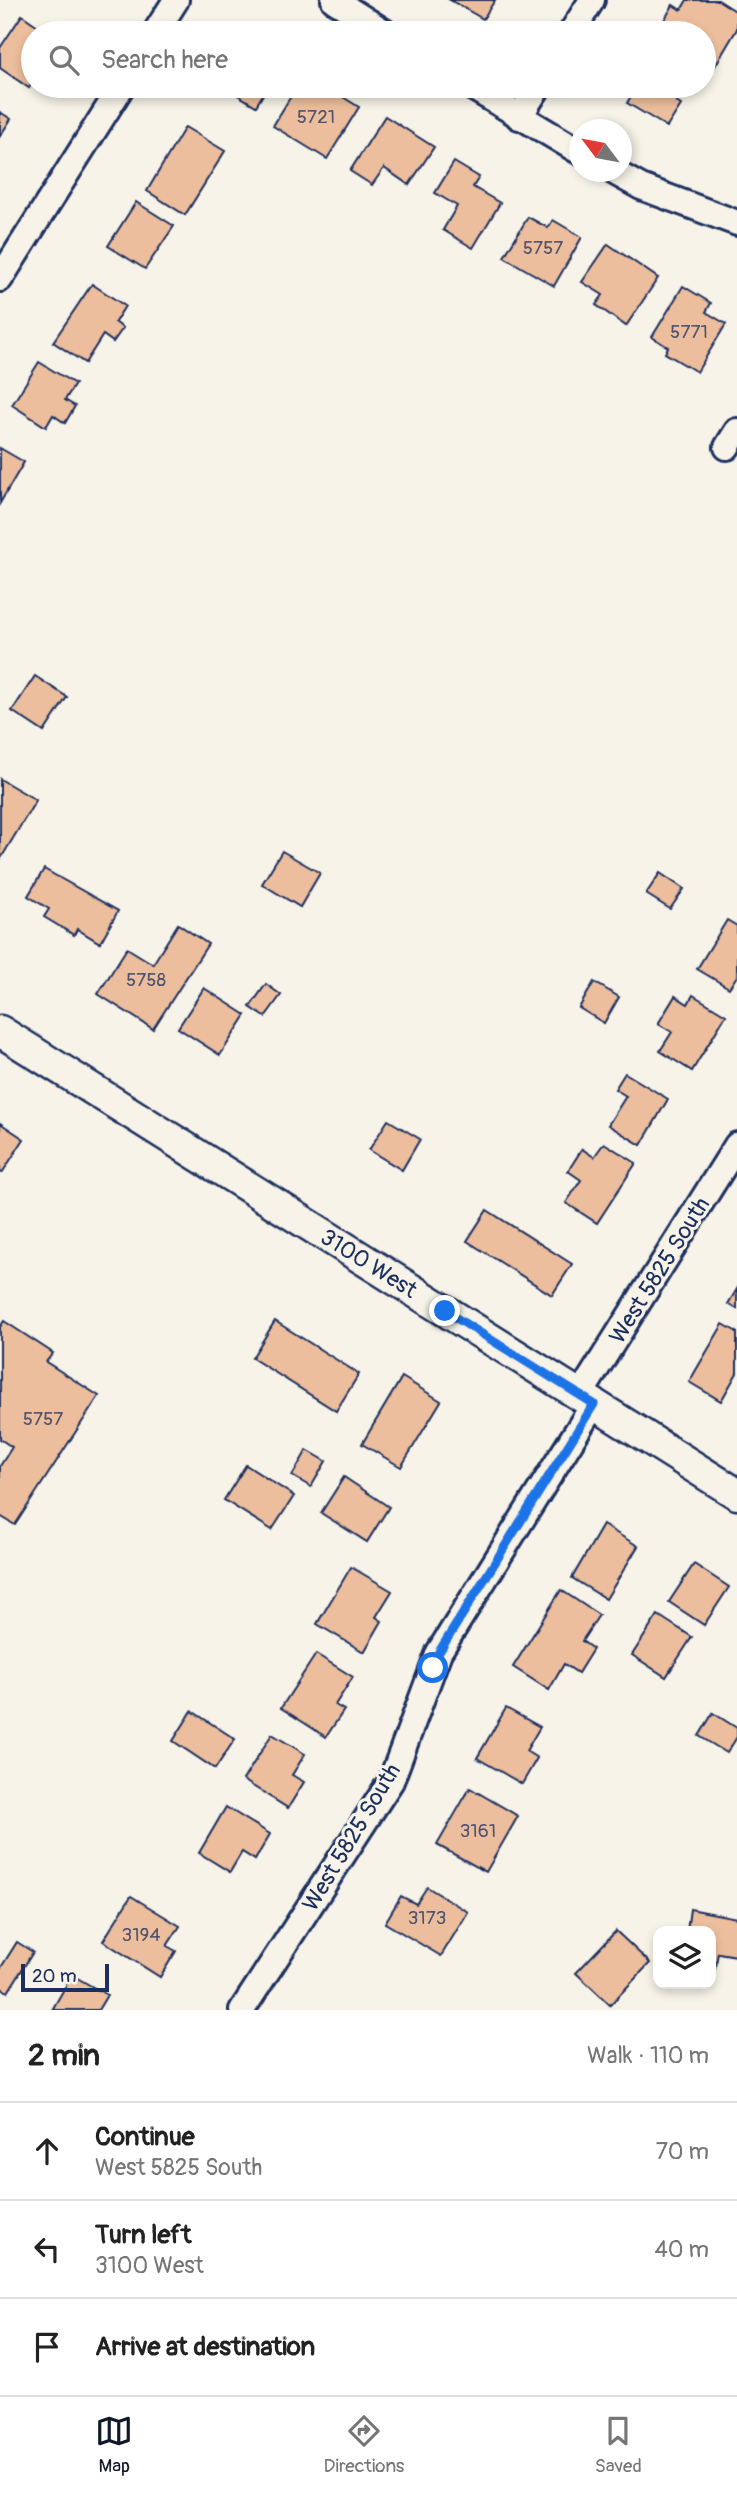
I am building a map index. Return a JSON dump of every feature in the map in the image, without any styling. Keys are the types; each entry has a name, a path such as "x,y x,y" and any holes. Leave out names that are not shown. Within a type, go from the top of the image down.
{"street":[{"path":"163,21 176,0"},
{"path":"334,0 367,21"},
{"path":"579,21 592,0"},
{"path":"0,279 114,98"},
{"path":"489,98 569,146"},
{"path":"519,117 531,98"},
{"path":"632,182 737,223"},
{"name":"3100 West","path":"0,1031 737,1494"},
{"name":"West 5825 South","path":"242,2010 391,1781 439,1652 737,1145"}],"building":[{"path":"450,0 495,0 483,19"},
{"path":"687,0 718,0 737,12 737,29 716,64 716,21 664,21 673,5 681,10"},
{"path":"22,15 31,21 21,21 21,82 0,68 0,48"},
{"path":"243,98 261,98 256,106"},
{"path":"290,98 344,98 359,107 327,159 273,126"},
{"path":"630,98 678,98 676,102 681,105 667,127 627,103"},
{"path":"0,112 11,119 0,136"},
{"path":"385,116 434,147 409,185 384,168 372,185 350,171"},
{"path":"185,127 225,151 185,215 147,191"},
{"path":"454,162 479,177 473,187 500,203 473,248 443,230 457,206 435,193"},
{"path":"136,202 174,226 145,269 108,246"},
{"path":"528,217 548,228 553,220 582,237 554,286 504,257"},
{"path":"608,244 658,278 626,326 596,305 603,295 582,282"},
{"path":"92,284 125,306 115,322 123,328 113,342 103,335 85,363 53,342"},
{"path":"683,286 711,303 706,312 726,324 697,372 665,353 668,347 652,337"},
{"path":"39,362 75,384 65,400 75,406 65,423 53,415 46,427 12,405"},
{"path":"0,448 24,462 0,503"},
{"path":"35,676 67,697 44,732 12,711"},
{"path":"0,779 36,800 0,860"},
{"path":"282,851 320,873 300,907 262,884"},
{"path":"44,869 118,911 100,943 77,929 74,935 44,917 49,909 28,896"},
{"path":"660,873 684,889 670,909 646,894"},
{"path":"727,920 737,926 737,976 729,988 697,969"},
{"path":"178,924 208,944 153,1029 98,994 127,948 153,964"},
{"path":"594,982 619,997 604,1023 579,1008"},
{"path":"266,984 281,995 265,1017 250,1007"},
{"path":"204,988 246,1015 220,1055 178,1028"},
{"path":"693,995 726,1015 692,1071 660,1051 672,1032 658,1024 675,996 688,1004"},
{"path":"625,1073 668,1099 641,1145 608,1125 626,1096 615,1089"},
{"path":"388,1120 420,1139 402,1170 369,1150"},
{"path":"0,1123 24,1139 2,1173 0,1172"},
{"path":"604,1143 636,1163 597,1223 566,1203 581,1180 568,1171 582,1149 594,1157"},
{"path":"487,1210 572,1264 552,1295 467,1241"},
{"path":"737,1289 737,1309 728,1304"},
{"path":"4,1321 53,1353 46,1362 99,1396 15,1525 0,1516 0,1466 12,1447 0,1439 0,1327"},
{"path":"275,1321 359,1374 336,1411 252,1358"},
{"path":"723,1324 737,1332 737,1373 721,1401 689,1382"},
{"path":"402,1377 441,1401 401,1467 362,1444"},
{"path":"307,1450 326,1461 311,1487 292,1476"},
{"path":"246,1465 294,1496 272,1530 224,1500"},
{"path":"344,1477 389,1507 367,1542 321,1513"},
{"path":"603,1525 638,1546 606,1599 572,1578"},
{"path":"694,1564 729,1587 704,1625 669,1602"},
{"path":"351,1567 392,1591 376,1617 382,1621 364,1652 317,1624"},
{"path":"561,1590 599,1615 582,1641 593,1649 578,1673 564,1664 549,1690 513,1667"},
{"path":"658,1615 692,1637 666,1677 632,1655"},
{"path":"316,1654 353,1677 335,1705 344,1710 326,1737 281,1708"},
{"path":"506,1708 540,1727 526,1751 537,1758 522,1784 477,1758"},
{"path":"192,1711 235,1739 215,1769 173,1741"},
{"path":"713,1713 737,1728 737,1737 727,1753 699,1736"},
{"path":"272,1734 305,1754 292,1775 304,1782 288,1808 243,1780"},
{"path":"470,1788 518,1816 486,1872 437,1845"},
{"path":"226,1807 270,1834 255,1860 242,1852 230,1872 199,1853"},
{"path":"427,1887 468,1912 441,1956 385,1923 401,1896 416,1904"},
{"path":"131,1896 180,1926 167,1946 176,1951 160,1977 103,1941"},
{"path":"690,1909 737,1918 737,1956 718,1953 716,1964 716,1926 688,1926"},
{"path":"616,1931 650,1963 610,2005 576,1973"},
{"path":"17,1942 33,1952 8,1992 0,1987 0,1969"},
{"path":"72,1975 107,1995 98,2010 52,2010"}],"route":[{"path":"433,1668 439,1652 594,1404 445,1311"}]}
